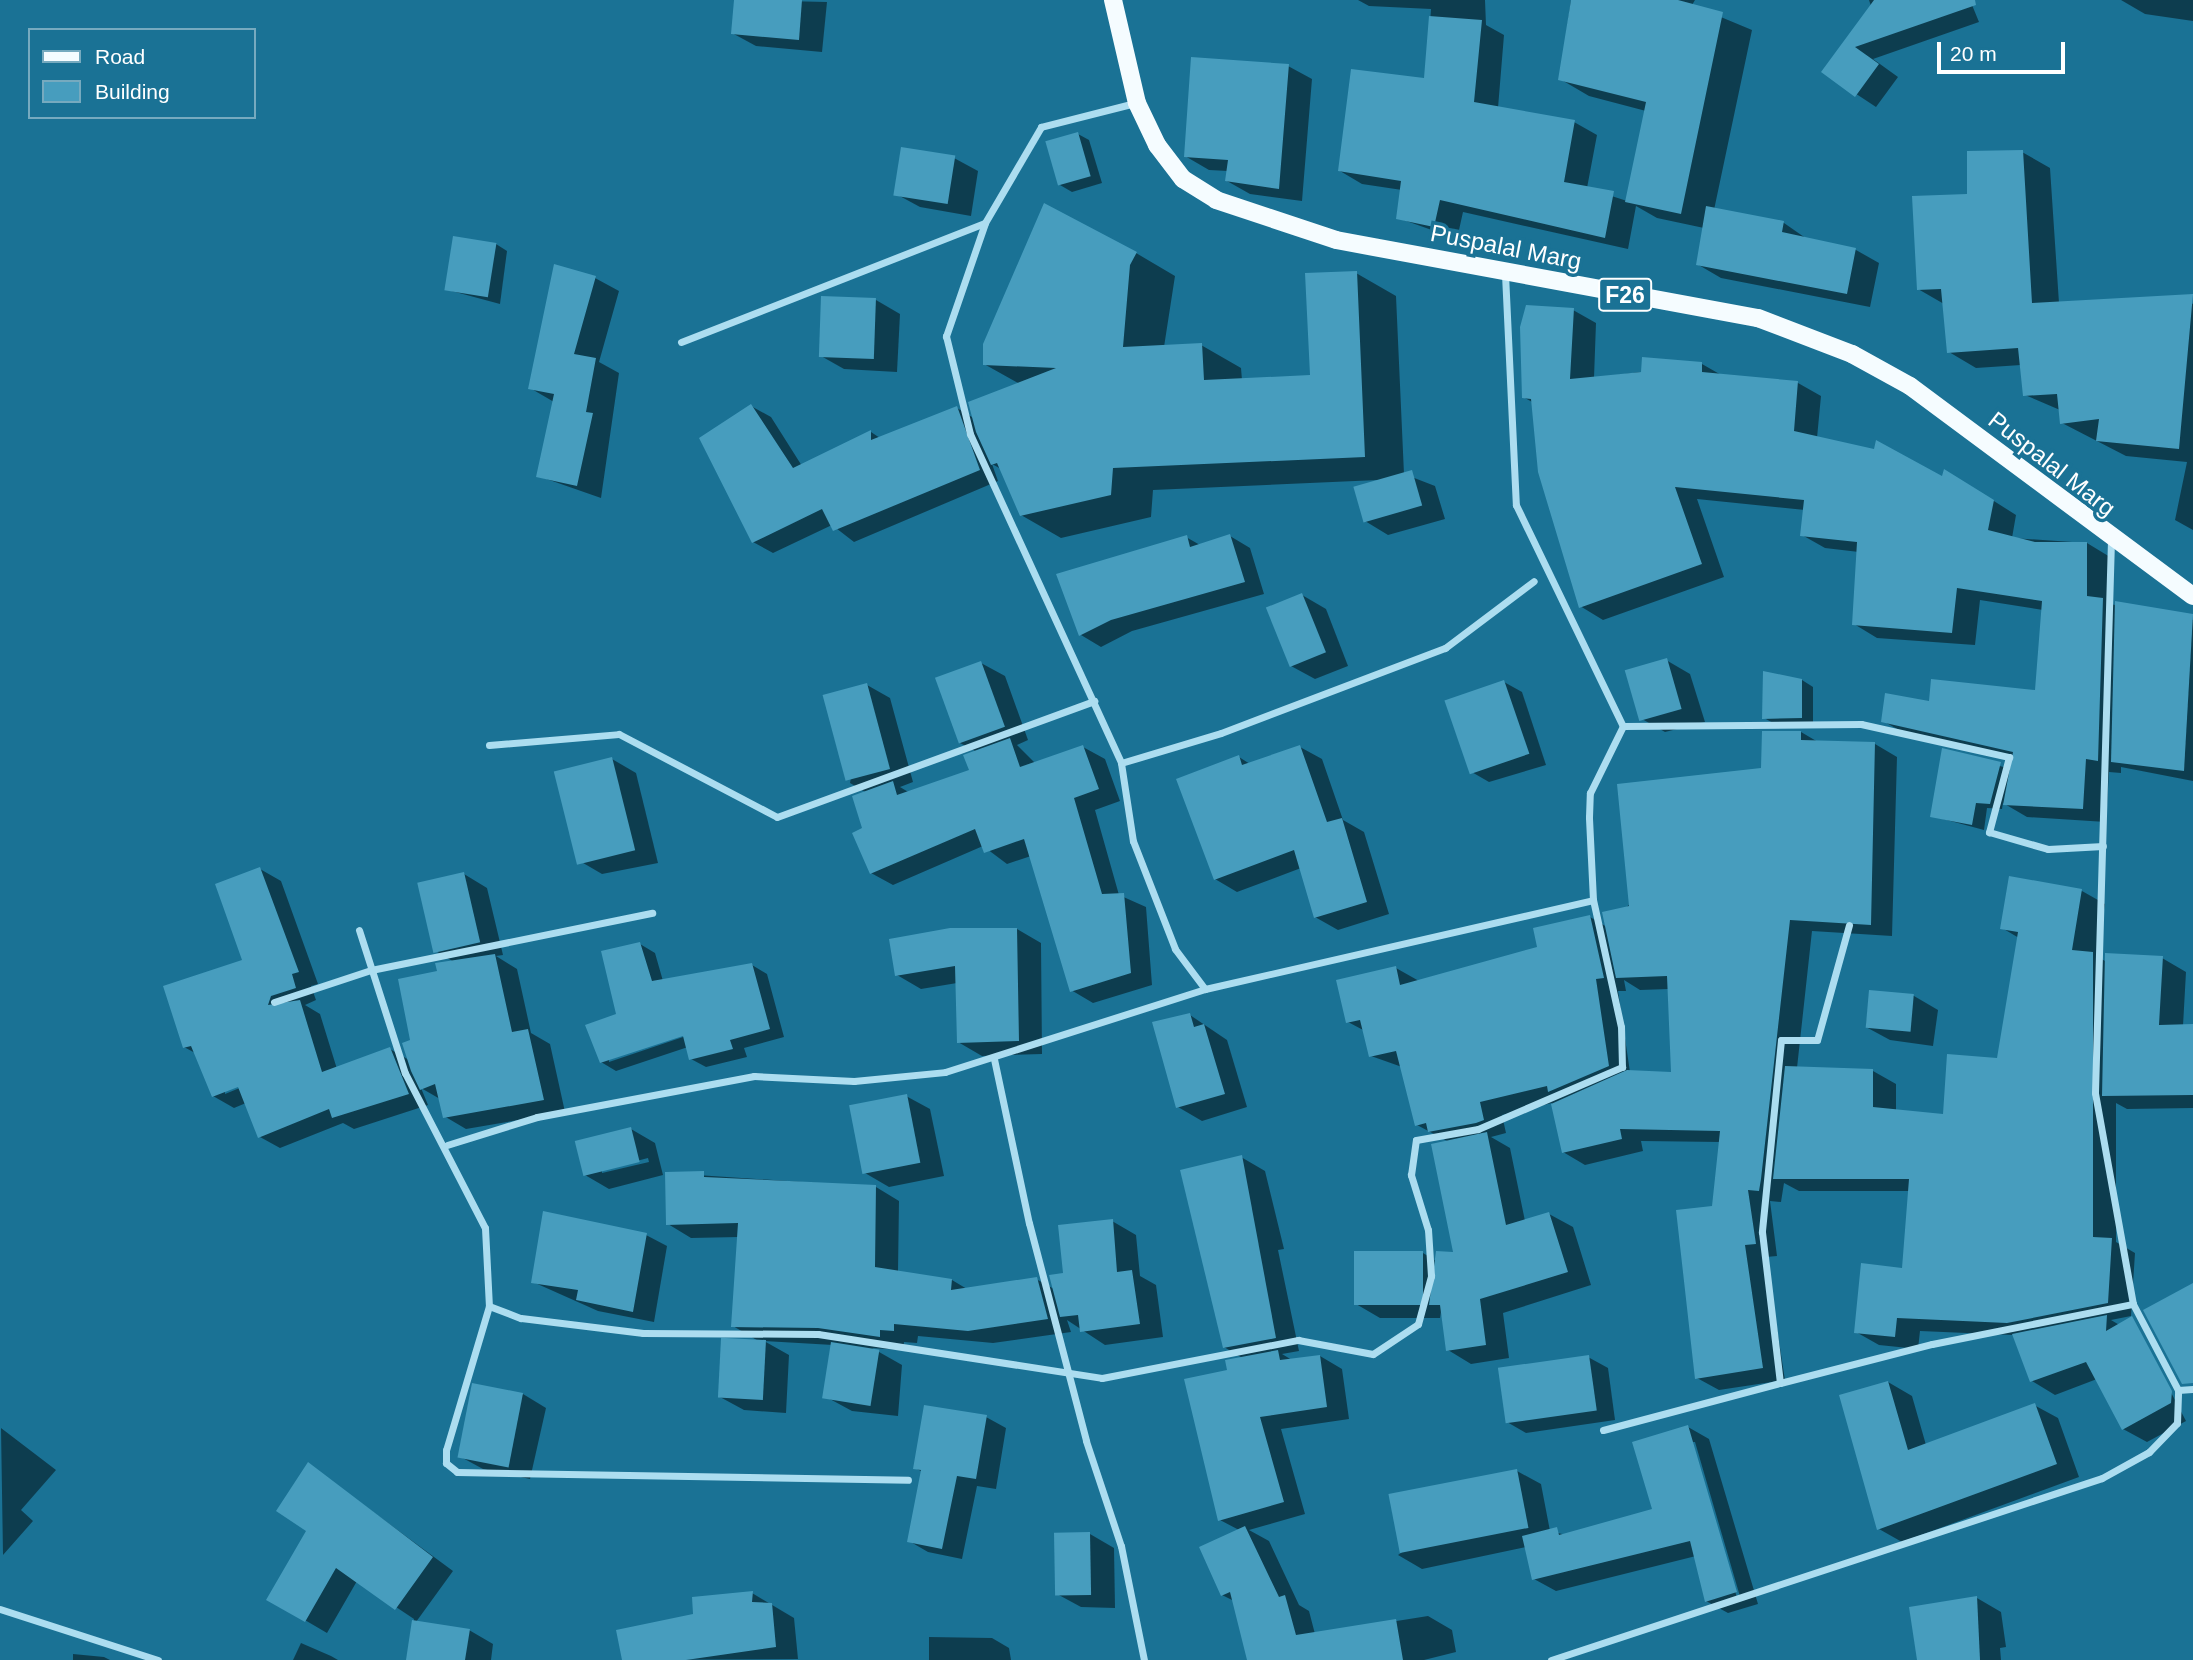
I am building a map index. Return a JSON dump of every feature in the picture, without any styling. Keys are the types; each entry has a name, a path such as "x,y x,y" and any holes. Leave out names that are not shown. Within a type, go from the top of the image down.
{"main road":[{"name":"Puspalal Marg","path":"1113,0 1137,103 1183,179 1216,200 1336,240 1758,318 1852,354 1954,419 2110,540 2193,596"}],"street":[{"path":"1137,103 1041,127 985,223 946,336 970,434 1121,763 1133,841 1175,949 1205,989"},
{"path":"681,342 985,223"},
{"path":"1504,273 1516,505 1623,726"},
{"path":"1551,1660 2102,1478 2149,1452 2177,1423 2178,1390 2133,1304 2095,1093 2110,540"},
{"path":"1121,763 1221,733 1445,648 1534,581"},
{"path":"489,746 619,734 777,817 1094,701"},
{"path":"1623,726 1861,724 2009,757 1989,832 2048,849 2103,846"},
{"path":"489,1306 522,1318 643,1333 818,1334 1102,1378 1298,1340 1373,1354 1418,1324 1432,1276 1428,1230 1410,1175 1416,1140 1478,1129 1622,1067 1620,1027 1593,900 1590,793 1623,726"},
{"path":"447,1145 537,1117 754,1076 854,1081 945,1072 994,1059 1205,989 1593,900"},
{"path":"274,1002 371,970 652,913"},
{"path":"1780,1383 1762,1232 1781,1040 1818,1040 1849,925"},
{"path":"359,930 405,1073 447,1145 485,1228 489,1306 446,1450 446,1463 457,1472 908,1480"},
{"path":"994,1059 1029,1223 1072,1372 1086,1441 1133,1592 1144,1660"},
{"path":"1603,1430 1932,1344 2133,1304"},
{"path":"2178,1390 2193,1389"},
{"path":"0,1609 158,1660"}],"building":[{"path":"734,0 802,0 799,40 731,34"},
{"path":"1571,0 1678,0 1723,12 1681,214 1625,202 1646,102 1558,80"},
{"path":"1874,0 1975,0 1976,5 1855,47 1879,64 1855,97 1821,72"},
{"path":"1429,16 1482,20 1474,102 1575,120 1564,182 1614,191 1605,238 1440,200 1434,227 1396,219 1401,181 1338,171 1351,69 1424,78"},
{"path":"1191,57 1289,64 1279,189 1225,181 1228,160 1184,157"},
{"path":"1078,132 1091,176 1058,186 1045,141"},
{"path":"901,147 955,156 948,204 893,195"},
{"path":"2023,150 2032,303 2193,294 2179,449 2096,441 2099,419 2060,424 2057,394 2023,396 2018,348 1947,353 1941,289 1917,290 1912,196 1967,194 1967,151"},
{"path":"1044,203 1137,252 1130,265 1123,347 1202,343 1204,380 1310,375 1305,273 1357,271 1365,457 1113,468 1111,495 1020,516 997,463 991,465 976,432 968,402 1056,368 983,365 983,344"},
{"path":"1706,206 1784,221 1782,232 1856,248 1847,294 1696,265"},
{"path":"453,236 496,243 488,297 444,290"},
{"path":"554,264 596,276 574,354 596,358 586,412 593,413 577,486 536,477 554,394 528,389"},
{"path":"821,296 876,298 874,359 819,357"},
{"path":"1526,305 1574,308 1570,379 1641,372 1642,357 1702,362 1702,372 1798,381 1794,431 1874,449 1876,440 1942,476 1944,469 1994,500 1988,530 2035,542 2087,542 2087,596 2103,598 2098,761 2086,759 2083,809 2003,805 2013,752 1881,722 1885,693 1929,701 1931,679 2035,690 2042,601 1957,588 1952,633 1852,625 1857,542 1800,536 1804,500 1675,487 1702,564 1579,608 1538,472 1531,399 1522,398 1520,327"},
{"path":"751,404 793,468 871,430 871,440 957,406 980,470 833,531 822,509 752,543 699,438"},
{"path":"1412,470 1422,506 1364,522 1353,487"},
{"path":"1230,534 1245,582 1111,620 1079,636 1056,574 1187,535 1190,547"},
{"path":"1302,593 1326,652 1290,667 1266,608"},
{"path":"2115,601 2193,614 2184,771 2111,762"},
{"path":"1667,658 1682,709 1639,721 1625,670"},
{"path":"981,661 1005,727 959,744 935,678"},
{"path":"1763,671 1802,679 1802,718 1762,719"},
{"path":"1504,680 1529,754 1470,774 1444,701"},
{"path":"867,683 890,769 846,781 823,695"},
{"path":"1762,731 1801,731 1801,740 1875,742 1871,925 1790,920 1761,1179 1759,1191 1748,1190 1756,1244 1745,1245 1763,1368 1695,1379 1676,1210 1712,1206 1720,1131 1620,1129 1622,1139 1562,1153 1551,1104 1627,1070 1671,1072 1667,976 1616,978 1602,912 1629,906 1617,784 1761,768"},
{"path":"1010,738 1020,767 1083,745 1099,789 1074,798 1102,894 1124,893 1131,973 1070,992 1024,839 984,853 975,829 870,874 852,833 862,828 852,796 893,781 897,795 969,770 963,755"},
{"path":"1300,745 1327,822 1342,818 1367,902 1314,918 1294,850 1214,880 1176,779 1239,755 1242,765"},
{"path":"1942,748 2001,762 1990,804 1976,803 1972,825 1930,817"},
{"path":"612,757 635,850 577,865 554,772"},
{"path":"260,867 299,972 292,974 296,988 271,996 268,1005 300,1000 322,1072 390,1047 409,1094 332,1118 329,1109 258,1138 238,1087 212,1097 191,1046 183,1048 163,986 242,960 215,884"},
{"path":"464,872 480,942 433,953 417,883"},
{"path":"2009,876 2082,889 2072,950 2093,952 2093,1237 2112,1238 2108,1303 2007,1323 1897,1318 1895,1337 1854,1333 1861,1263 1902,1268 1909,1179 1773,1179 1785,1066 1873,1069 1873,1107 1943,1114 1947,1054 1997,1058 2018,932 2000,929"},
{"path":"1590,915 1604,978 1596,979 1609,1066 1548,1092 1547,1086 1480,1102 1484,1120 1476,1123 1428,1132 1426,1123 1415,1126 1396,1051 1369,1057 1360,1020 1346,1023 1336,980 1396,966 1400,985 1537,947 1533,928"},
{"path":"950,928 1017,928 1019,1041 957,1043 955,966 895,976 889,939"},
{"path":"640,942 652,981 752,963 770,1029 730,1040 733,1049 689,1060 683,1036 600,1063 585,1025 616,1014 601,951"},
{"path":"2105,953 2163,956 2159,1025 2193,1024 2193,1095 2102,1096"},
{"path":"495,954 512,1032 528,1029 544,1100 443,1118 435,1084 420,1090 411,1071 402,1043 410,1040 398,979 437,971 435,963"},
{"path":"1869,990 1914,994 1911,1032 1866,1028"},
{"path":"1190,1013 1194,1027 1204,1024 1225,1094 1176,1108 1152,1022"},
{"path":"907,1094 920,1163 862,1174 849,1105"},
{"path":"631,1127 640,1162 583,1176 575,1141"},
{"path":"1487,1132 1506,1225 1549,1212 1568,1272 1480,1299 1486,1345 1446,1351 1440,1305 1429,1305 1436,1251 1453,1252 1431,1144"},
{"path":"1242,1155 1276,1338 1223,1348 1180,1170"},
{"path":"704,1171 704,1177 876,1185 875,1267 952,1279 951,1290 1037,1277 1048,1319 968,1331 894,1324 894,1331 880,1330 880,1337 818,1328 731,1327 738,1223 666,1225 665,1172"},
{"path":"543,1211 647,1233 633,1312 576,1300 578,1290 531,1283"},
{"path":"1113,1219 1117,1272 1132,1270 1140,1324 1080,1332 1078,1315 1060,1317 1049,1275 1063,1273 1058,1225"},
{"path":"1354,1251 1423,1251 1423,1305 1354,1305"},
{"path":"2193,1283 2193,1383 2182,1384 2143,1310"},
{"path":"2107,1315 2106,1331 2132,1316 2172,1391 2171,1403 2122,1430 2086,1362 2030,1382 2012,1334"},
{"path":"721,1338 766,1340 763,1400 718,1398"},
{"path":"831,1342 879,1350 870,1406 822,1398"},
{"path":"1278,1350 1280,1360 1320,1355 1327,1407 1260,1417 1284,1502 1218,1521 1184,1379 1227,1370 1225,1360"},
{"path":"1589,1355 1597,1410 1506,1423 1498,1368"},
{"path":"1888,1381 1908,1450 2035,1403 2057,1464 1877,1530 1839,1395"},
{"path":"472,1383 523,1393 509,1468 457,1458"},
{"path":"924,1405 987,1415 976,1479 957,1476 942,1549 907,1542 921,1470 913,1469"},
{"path":"1688,1425 1737,1592 1705,1602 1690,1541 1532,1580 1522,1536 1557,1527 1559,1535 1652,1509 1632,1442"},
{"path":"308,1462 433,1557 395,1610 336,1568 305,1622 266,1600 306,1531 276,1511"},
{"path":"1517,1469 1528,1528 1400,1553 1388,1494"},
{"path":"1245,1526 1279,1597 1285,1595 1296,1635 1396,1619 1403,1660 1247,1660 1230,1592 1221,1596 1199,1547"},
{"path":"1090,1532 1091,1595 1055,1596 1054,1533"},
{"path":"753,1591 752,1602 772,1603 776,1647 686,1660 622,1660 616,1630 693,1614 692,1597"},
{"path":"1977,1596 1980,1660 1917,1660 1909,1607"},
{"path":"412,1620 470,1629 465,1660 406,1660"}]}
